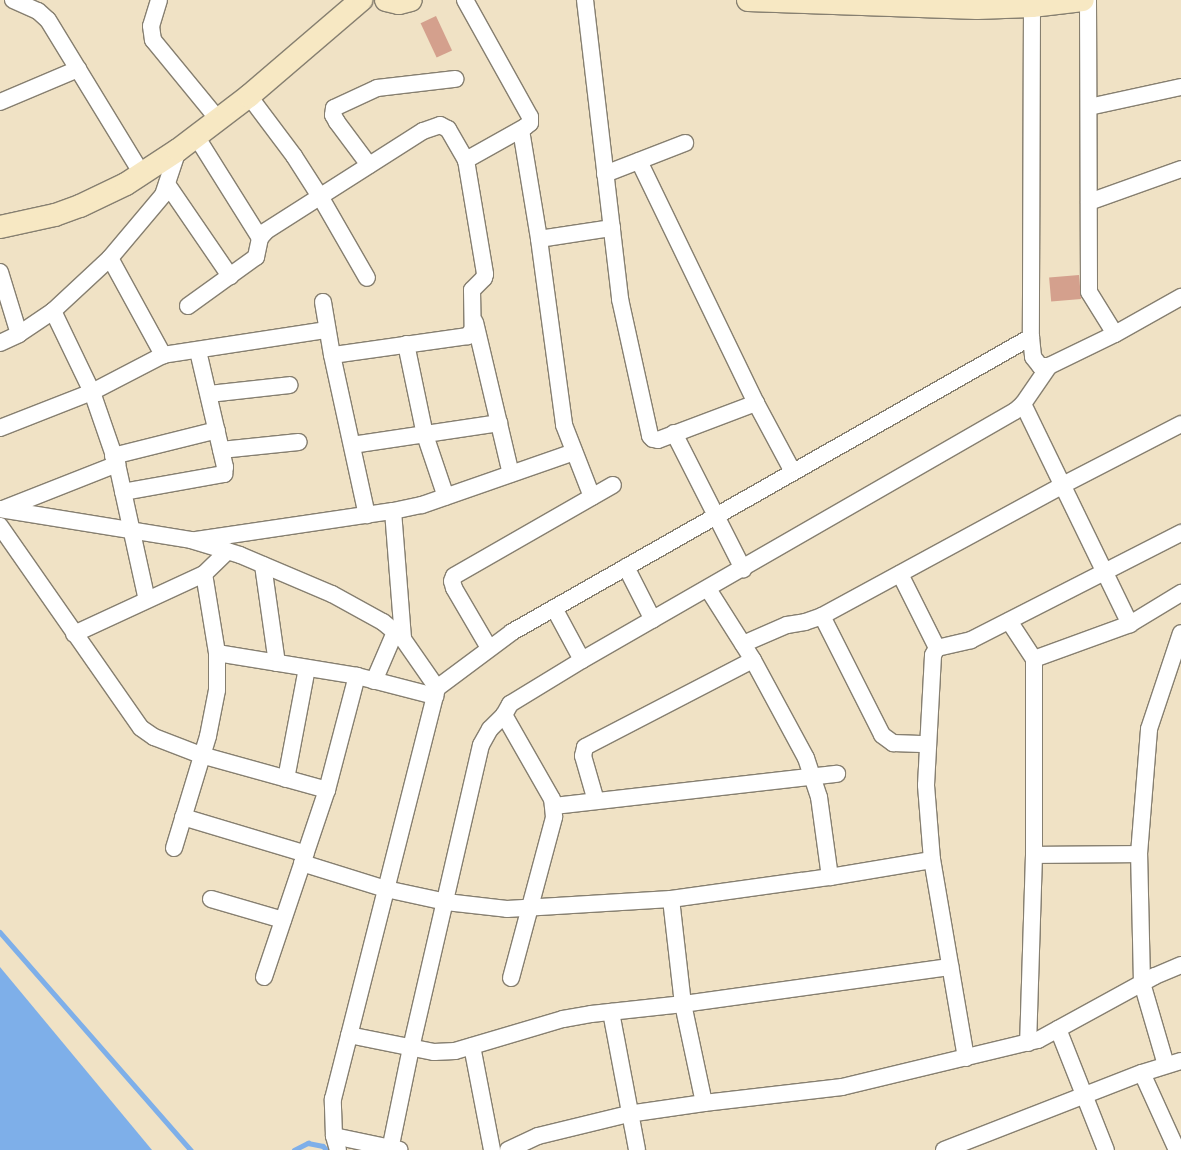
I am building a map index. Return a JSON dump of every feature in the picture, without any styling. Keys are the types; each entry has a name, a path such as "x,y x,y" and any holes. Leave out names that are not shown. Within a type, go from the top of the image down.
{"street":[{"path":"13,0 38,11 48,20 142,174"},
{"path":"159,0 151,26 153,40 218,119"},
{"path":"0,227 54,215 80,206 126,184 142,174 178,150 249,96 361,0"},
{"path":"386,0 399,4 412,0"},
{"path":"465,0 526,110 530,123 521,130 466,160"},
{"path":"585,0 620,299 648,431 653,439 756,404"},
{"path":"748,0 899,3 977,8 1083,0"},
{"path":"1088,0 1089,292 1115,334"},
{"path":"1025,4 1031,337 1034,357 1040,366 1048,366 1115,334 1181,297"},
{"path":"0,102 78,69"},
{"path":"369,165 337,122 333,115 334,108 377,88 455,80"},
{"path":"1089,107 1181,87"},
{"path":"249,96 294,156 321,198 367,278"},
{"path":"188,306 256,257 260,238 266,231 321,198 423,131 440,125 448,129 466,160 485,274 484,278 472,290 475,322 511,474"},
{"path":"521,130 539,239 564,425 592,497"},
{"path":"196,136 260,238"},
{"path":"605,174 685,143"},
{"path":"0,343 19,334 53,311 110,258 163,196 178,150"},
{"path":"639,161 756,404 793,472"},
{"path":"1089,202 1181,169"},
{"path":"167,184 230,276"},
{"path":"539,239 612,228"},
{"path":"110,258 163,355"},
{"path":"1,279 19,334"},
{"path":"323,302 332,355 366,515"},
{"path":"53,311 92,392 115,460 148,600"},
{"path":"332,355 468,336 475,322"},
{"path":"0,428 92,392 163,355 327,330"},
{"path":"1031,337 554,608 489,648 436,692 333,1099 336,1143 393,1149 411,1048 481,745 490,729 504,715 510,704 582,660 743,569 1023,404 1048,366"},
{"path":"406,344 425,435 446,497"},
{"path":"123,492 220,476 225,472 198,351"},
{"path":"209,394 290,385"},
{"path":"1023,404 1061,486 1106,572 1130,624"},
{"path":"352,445 499,423"},
{"path":"743,644 788,625 822,616 1061,486 1181,424"},
{"path":"2,509 115,460 217,430"},
{"path":"674,433 743,569"},
{"path":"221,450 299,442"},
{"path":"191,540 392,511 446,497 574,452"},
{"path":"489,648 454,588 452,581 454,576 613,485"},
{"path":"2,509 191,540 228,551 332,594 370,614 399,635 436,692"},
{"path":"374,681 399,635 392,511"},
{"path":"0,526 140,728 154,737 201,755 327,790"},
{"path":"936,648 964,642 1009,621 1181,533"},
{"path":"74,634 204,574 228,551"},
{"path":"263,565 277,663"},
{"path":"626,567 653,620"},
{"path":"174,848 208,736 217,690 217,653 204,574"},
{"path":"900,574 936,648 932,661 926,784 932,860 966,1058"},
{"path":"708,589 753,660 806,758 819,797 830,877"},
{"path":"1034,660 1130,624 1181,592"},
{"path":"554,608 582,660"},
{"path":"822,616 882,735 893,743 928,744"},
{"path":"1009,621 1034,660 1034,855 1028,1042"},
{"path":"944,1150 1142,1073 1174,1063 1142,983 1139,854 1149,729 1181,633"},
{"path":"217,653 357,676 374,681 436,692"},
{"path":"596,801 583,756 585,747 753,660"},
{"path":"286,778 307,668"},
{"path":"264,977 327,790 357,676"},
{"path":"504,715 554,806 554,817 511,978"},
{"path":"554,806 837,774"},
{"path":"183,817 304,858 386,889 446,902 487,908 528,909 671,899 830,877 932,860"},
{"path":"1034,855 1139,854"},
{"path":"211,899 283,920"},
{"path":"671,899 684,1004 704,1103"},
{"path":"508,1150 540,1143 628,1114 842,1087 1038,1040 1142,983 1181,965"},
{"path":"349,1035 434,1052 455,1051 563,1019 950,967"},
{"path":"611,1012 636,1150"},
{"path":"1058,1029 1106,1150"},
{"path":"472,1046 492,1150"},
{"path":"1142,1073 1177,1150"}],"water":[{"path":"0,967 152,1150 0,1150"}],"building":[{"path":"436,16 452,50 437,58 421,23"},
{"path":"1079,275 1081,299 1051,302 1049,278"}],"waterway":[{"path":"0,932 191,1150"},
{"path":"294,1150 308,1143 323,1146 327,1150"}]}
